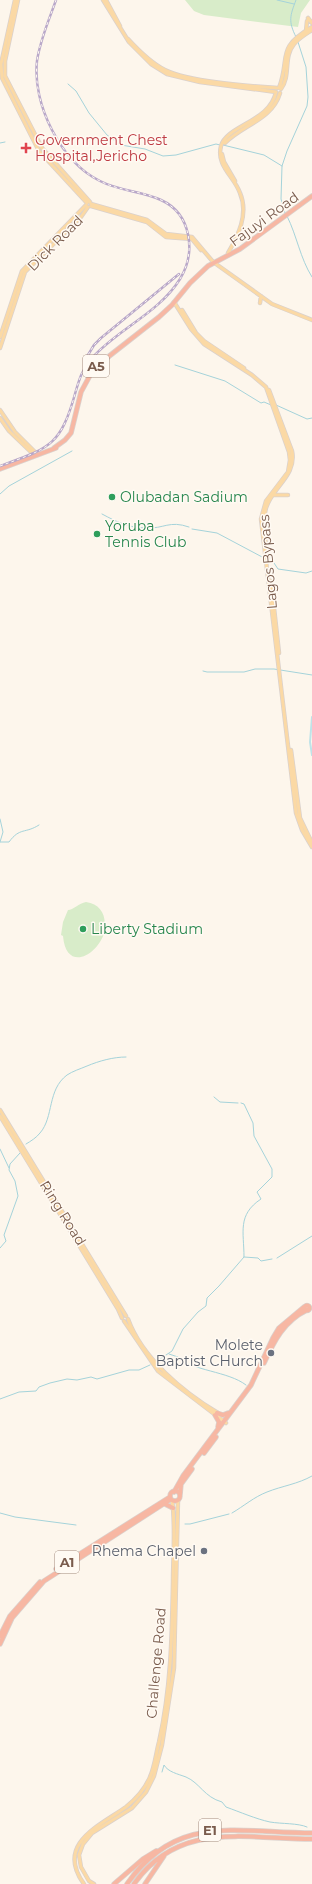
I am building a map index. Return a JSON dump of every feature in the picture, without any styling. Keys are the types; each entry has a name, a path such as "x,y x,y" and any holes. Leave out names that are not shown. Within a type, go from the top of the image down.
{"highway":[{"name":"Fajuyi Road","path":"229,256 245,248 312,197"},
{"name":"Fajuyi Road","path":"229,256 285,217"},
{"name":"A5","path":"0,469 54,448 70,435 76,418 82,389 92,371 114,351 135,337 214,263 229,256"},
{"path":"308,1307 287,1320 276,1333 252,1382 226,1421 181,1484 178,1500 171,1498 179,1481 217,1430 226,1421 251,1388 282,1329 308,1307 312,1302"},
{"path":"217,1430 219,1422 216,1414 225,1415 235,1408"},
{"path":"174,1492 178,1492 180,1495"},
{"name":"A1","path":"0,1644 12,1618 44,1581 171,1498"},
{"name":"A1","path":"0,1636 10,1616 30,1592 48,1575 171,1498"},
{"path":"164,1504 173,1508"},
{"name":"E1","path":"127,1884 145,1862 158,1850 172,1842 210,1830 312,1833"},
{"name":"E1","path":"134,1884 150,1865 166,1853 191,1842 220,1836 312,1839"},
{"path":"114,1884 143,1859 158,1850"},
{"path":"145,1884 166,1853"}],"main road":[{"path":"17,0 4,70 7,83 26,124 44,150 89,205 147,222 166,236 193,239 214,263 272,304 312,320"},
{"path":"103,0 128,42 151,63 167,71 185,77 278,90"},
{"path":"106,0 126,35 151,63"},
{"path":"306,31 308,19 312,24"},
{"path":"229,256 228,253 240,230 242,202 240,191 222,165 220,158 222,145 235,132 261,119 274,105 278,90 287,73 289,53 297,39 312,28"},
{"path":"297,39 312,28"},
{"path":"222,145 224,162 239,187 244,202 242,225 234,247 237,250"},
{"name":"Dick Road","path":"0,337 22,271 89,205"},
{"name":"Dick Road","path":"0,348 26,272 84,214 89,205"},
{"path":"260,303 261,296"},
{"name":"Lagos Bypass","path":"174,302 196,333 207,345 264,385 290,455 289,468 266,501 262,520 296,813 302,830 312,847"},
{"name":"Lagos Bypass","path":"207,345 259,378 268,389 293,455 290,472 273,495 265,509 264,526 299,812 304,829 312,843"},
{"path":"0,410 15,432 35,455"},
{"path":"0,418 9,431 35,455"},
{"path":"273,495 288,495"},
{"name":"Ring Road","path":"0,1110 145,1348 159,1368 216,1414"},
{"name":"Ring Road","path":"0,1116 123,1320 128,1325 158,1371 226,1421"},
{"path":"123,1320 126,1321 127,1317"},
{"name":"Challenge Road","path":"84,1884 76,1871 76,1852 83,1838 97,1825 136,1799 146,1785 154,1764 166,1707 172,1643 173,1508 171,1498"},
{"name":"Challenge Road","path":"94,1884 89,1881 83,1872 79,1861 79,1855 83,1844 87,1838 104,1825 132,1808 146,1792 154,1776 162,1745 174,1668 178,1500"}],"green space":[{"path":"185,0 310,0 301,13 298,27 204,15 194,11"},
{"name":"Liberty Stadium","path":"86,902 96,905 102,912 105,920 105,931 101,940 89,954 82,957 75,957 70,954 65,947 63,936 61,935 63,922 68,910"}],"waterway":[{"path":"277,0 294,4"},
{"path":"296,0 292,10 291,22 296,37"},
{"path":"285,213 281,199 282,166 307,106 308,97 306,67 298,42"},
{"path":"68,84 76,91 89,113 107,135 121,145 145,149 163,156 176,155 216,144 220,145"},
{"path":"0,143 5,142"},
{"path":"223,145 264,155 282,166"},
{"path":"287,216 304,262 312,277"},
{"path":"175,365 225,381 261,403 264,402 271,405"},
{"path":"276,405 307,419 312,418"},
{"path":"0,494 9,486 72,451"},
{"path":"102,514 118,522 140,528 152,528 176,524 189,527"},
{"path":"192,529 217,533 264,558"},
{"path":"272,560 278,569 306,573 312,571"},
{"path":"203,671 244,672 255,669 274,669 312,675"},
{"path":"312,717 310,742 312,755"},
{"path":"0,819 3,832 0,842"},
{"path":"0,842 9,842 16,834 39,825"},
{"path":"26,1144 32,1141 44,1127 56,1088 67,1075 101,1061 126,1057"},
{"path":"214,1097 220,1102 238,1103"},
{"path":"157,1361 172,1351 183,1329 198,1312 206,1306 207,1298 244,1257 243,1232 245,1218 253,1205 261,1199 257,1192 272,1177 272,1169 254,1136 253,1123 244,1104 241,1103"},
{"path":"0,1149 9,1168"},
{"path":"0,1248 6,1241 4,1235 18,1196 15,1181 9,1170 10,1164 20,1153"},
{"path":"277,1258 312,1236"},
{"path":"244,1257 258,1258 261,1261 272,1259"},
{"path":"169,1354 178,1357 184,1362 230,1377 246,1385"},
{"path":"0,1399 19,1392 36,1391 39,1387 67,1379 77,1380 91,1377 97,1379 129,1370 139,1370 150,1365"},
{"path":"232,1513 262,1494 312,1476"},
{"path":"0,1513 15,1517 76,1525"},
{"path":"185,1524 229,1514"},
{"path":"162,1772 164,1765 171,1771 191,1780 211,1797 222,1802 226,1807 265,1821 307,1827"}],"railway":[{"path":"0,466 30,455 50,443 58,435 64,425 81,375 86,366 102,348 161,302 180,279 188,258 189,246 185,224 171,206 154,197 115,187 100,181 86,172 73,160 52,130 44,113 39,95 37,61 42,38 56,0"},
{"path":"85,360 94,345 101,338 179,274"}],"place":[{"name":"Government Chest Hospital,Jericho","path":"26,148"},
{"name":"Olubadan Sadium","path":"112,497"},
{"name":"Yoruba Tennis Club","path":"97,534"},
{"name":"Liberty Stadium","path":"83,929"},
{"name":"Molete Baptist CHurch","path":"271,1353"},
{"name":"Rhema Chapel","path":"204,1551"}]}
